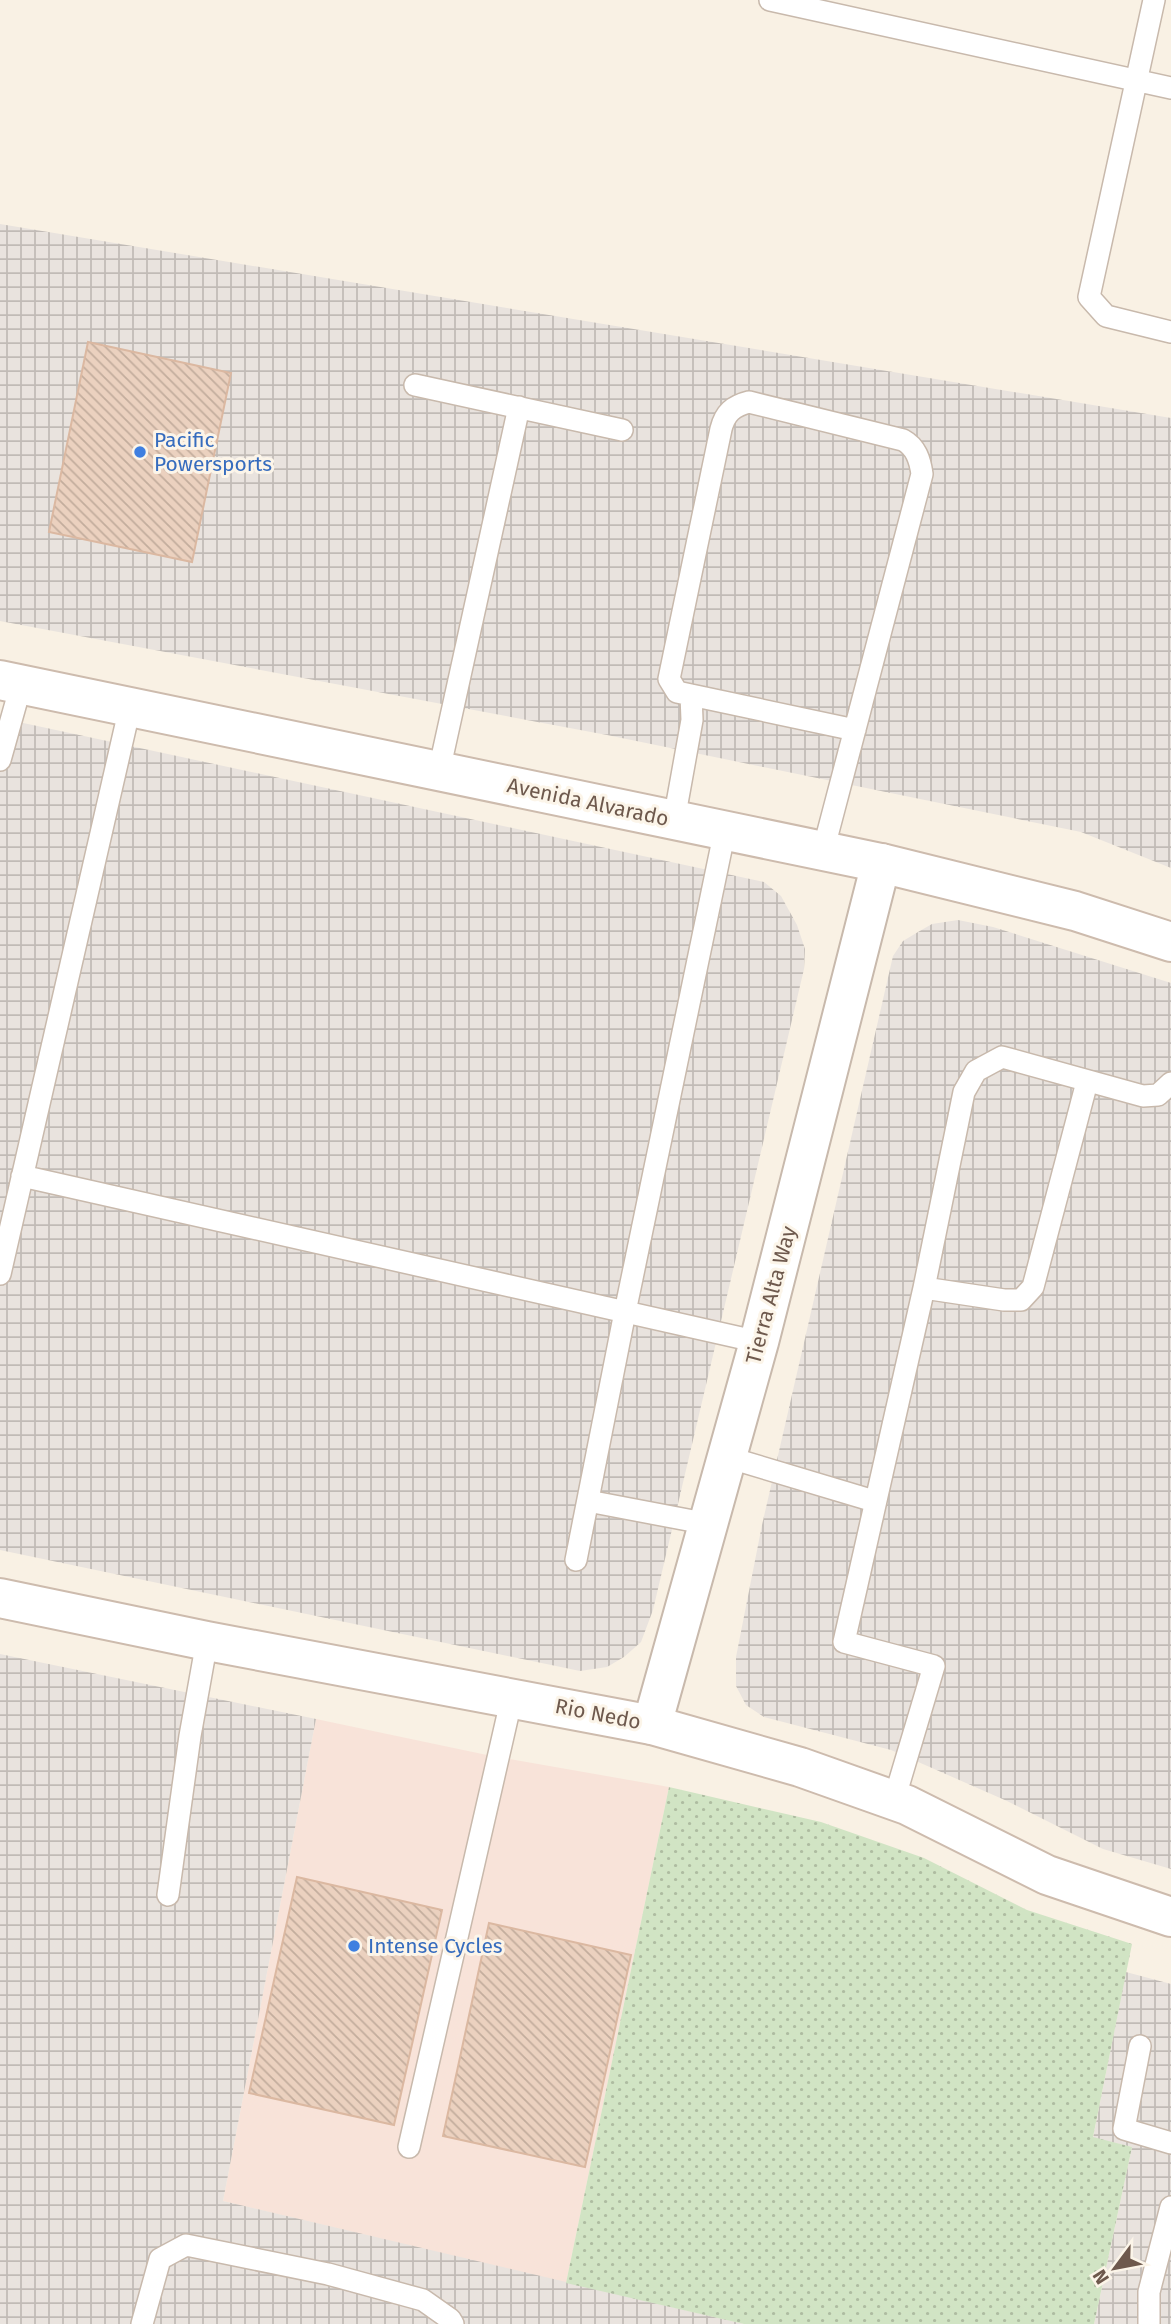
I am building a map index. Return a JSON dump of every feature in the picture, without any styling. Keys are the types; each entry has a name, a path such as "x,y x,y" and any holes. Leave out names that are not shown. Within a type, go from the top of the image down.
{"street":[{"name":"Avenida Alvarado","path":"10,682 881,863 1075,911 1171,942"},
{"name":"Tierra Alta Way","path":"652,1725 759,1342 881,863"},
{"name":"Rio Nedo","path":"0,1598 207,1641 652,1725 800,1767 894,1800 1047,1875 1171,1917"}],"lane":[{"path":"770,0 845,8 1171,88"},
{"path":"1154,0 1089,297 1106,316 1171,332"},
{"path":"415,385 622,430"},
{"path":"823,851 855,730 922,474 911,445 902,440 749,402 732,409 725,416 721,429 669,679 677,692 855,730"},
{"path":"439,771 519,408"},
{"path":"0,760 10,682"},
{"path":"674,820 692,720 691,695"},
{"path":"0,1273 130,707"},
{"path":"576,1560 725,830"},
{"path":"894,1800 934,1666 844,1642 924,1288 964,1092 976,1070 1002,1057 1143,1096 1158,1094 1171,1083"},
{"path":"924,1288 1021,1300 1033,1287 1087,1082"},
{"path":"22,1176 759,1342"},
{"path":"727,1457 874,1501"},
{"path":"588,1501 709,1524"},
{"path":"167,1895 207,1641"},
{"path":"409,2147 512,1698"},
{"path":"1140,2046 1124,2129 1171,2143"},
{"path":"1149,2324 1150,2292 1171,2207"},
{"path":"142,2324 160,2259 186,2245 328,2274 423,2300 453,2324"}],"shaded area":[{"path":"0,224 1171,418 1171,868 1081,832 607,735 0,621"},
{"path":"0,718 764,882 781,896 797,925 805,949 804,969 653,1610 641,1642 624,1657 607,1667 580,1671 0,1550"},
{"path":"958,920 993,927 1171,983 1171,1869 1103,1849 1007,1801 891,1750 764,1717 746,1705 736,1686 736,1657 762,1525 893,956 903,941 932,924"},
{"path":"0,1654 316,1719 223,2201 744,2324 0,2324"},
{"path":"316,1719 487,1755 669,1787 566,2283 223,2201"},
{"path":"1126,1972 1171,1984 1171,2324 1094,2324 1132,2147 1093,2138"}],"green space":[{"path":"669,1787 821,1822 924,1858 1027,1910 1132,1944 1093,2137 1132,2147 1094,2324 744,2324 566,2283"}],"building":[{"name":"Pacific Powersports","path":"88,342 231,373 192,562 49,532"},
{"path":"297,1877 442,1910 394,2125 249,2093"},
{"path":"489,1923 631,1955 585,2167 443,2136"}],"place":[{"name":"Pacific Powersports","path":"140,452"},
{"name":"Intense Cycles","path":"354,1946"}]}
